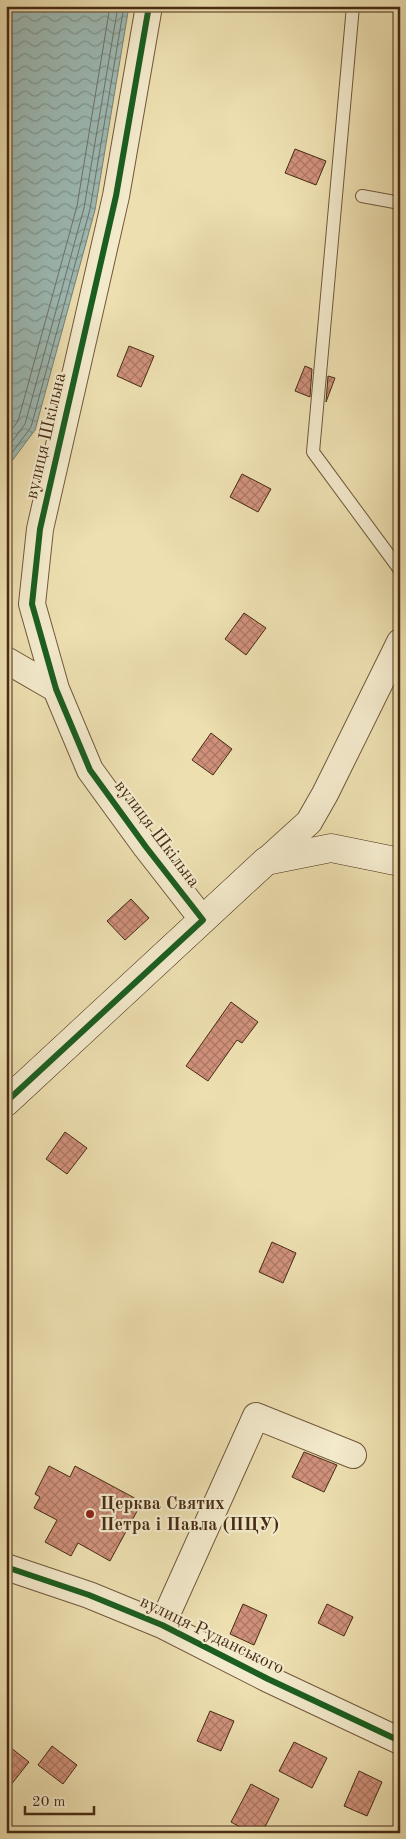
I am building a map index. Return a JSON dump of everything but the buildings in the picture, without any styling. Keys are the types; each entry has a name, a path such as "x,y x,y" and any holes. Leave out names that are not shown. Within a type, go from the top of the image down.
{"street":[{"name":"вулиця Шкільна","path":"149,6 116,196 40,529 32,604 56,689 90,770 146,847 203,920"},
{"path":"6,1102 309,822 325,794 400,642"},
{"path":"6,660 56,689"},
{"path":"266,861 331,848 400,862"},
{"path":"162,1625 256,1416 353,1455"},
{"name":"вулиця Руданського","path":"6,1567 90,1594 162,1625 268,1679 400,1741"}],"lane":[{"path":"353,6 313,452 400,570"},
{"path":"362,196 400,203"}],"water":[{"path":"6,6 129,6 95,210 35,430 6,469"}],"cycle path":[{"path":"6,1102 203,920 146,847 90,770 56,689 32,604 40,529 116,196 149,6"},
{"path":"6,1567 89,1595 162,1625 268,1679 400,1741"}],"place":[{"name":"Церква Святих Петра і Павла (ПЦУ)","path":"90,1514"}]}
